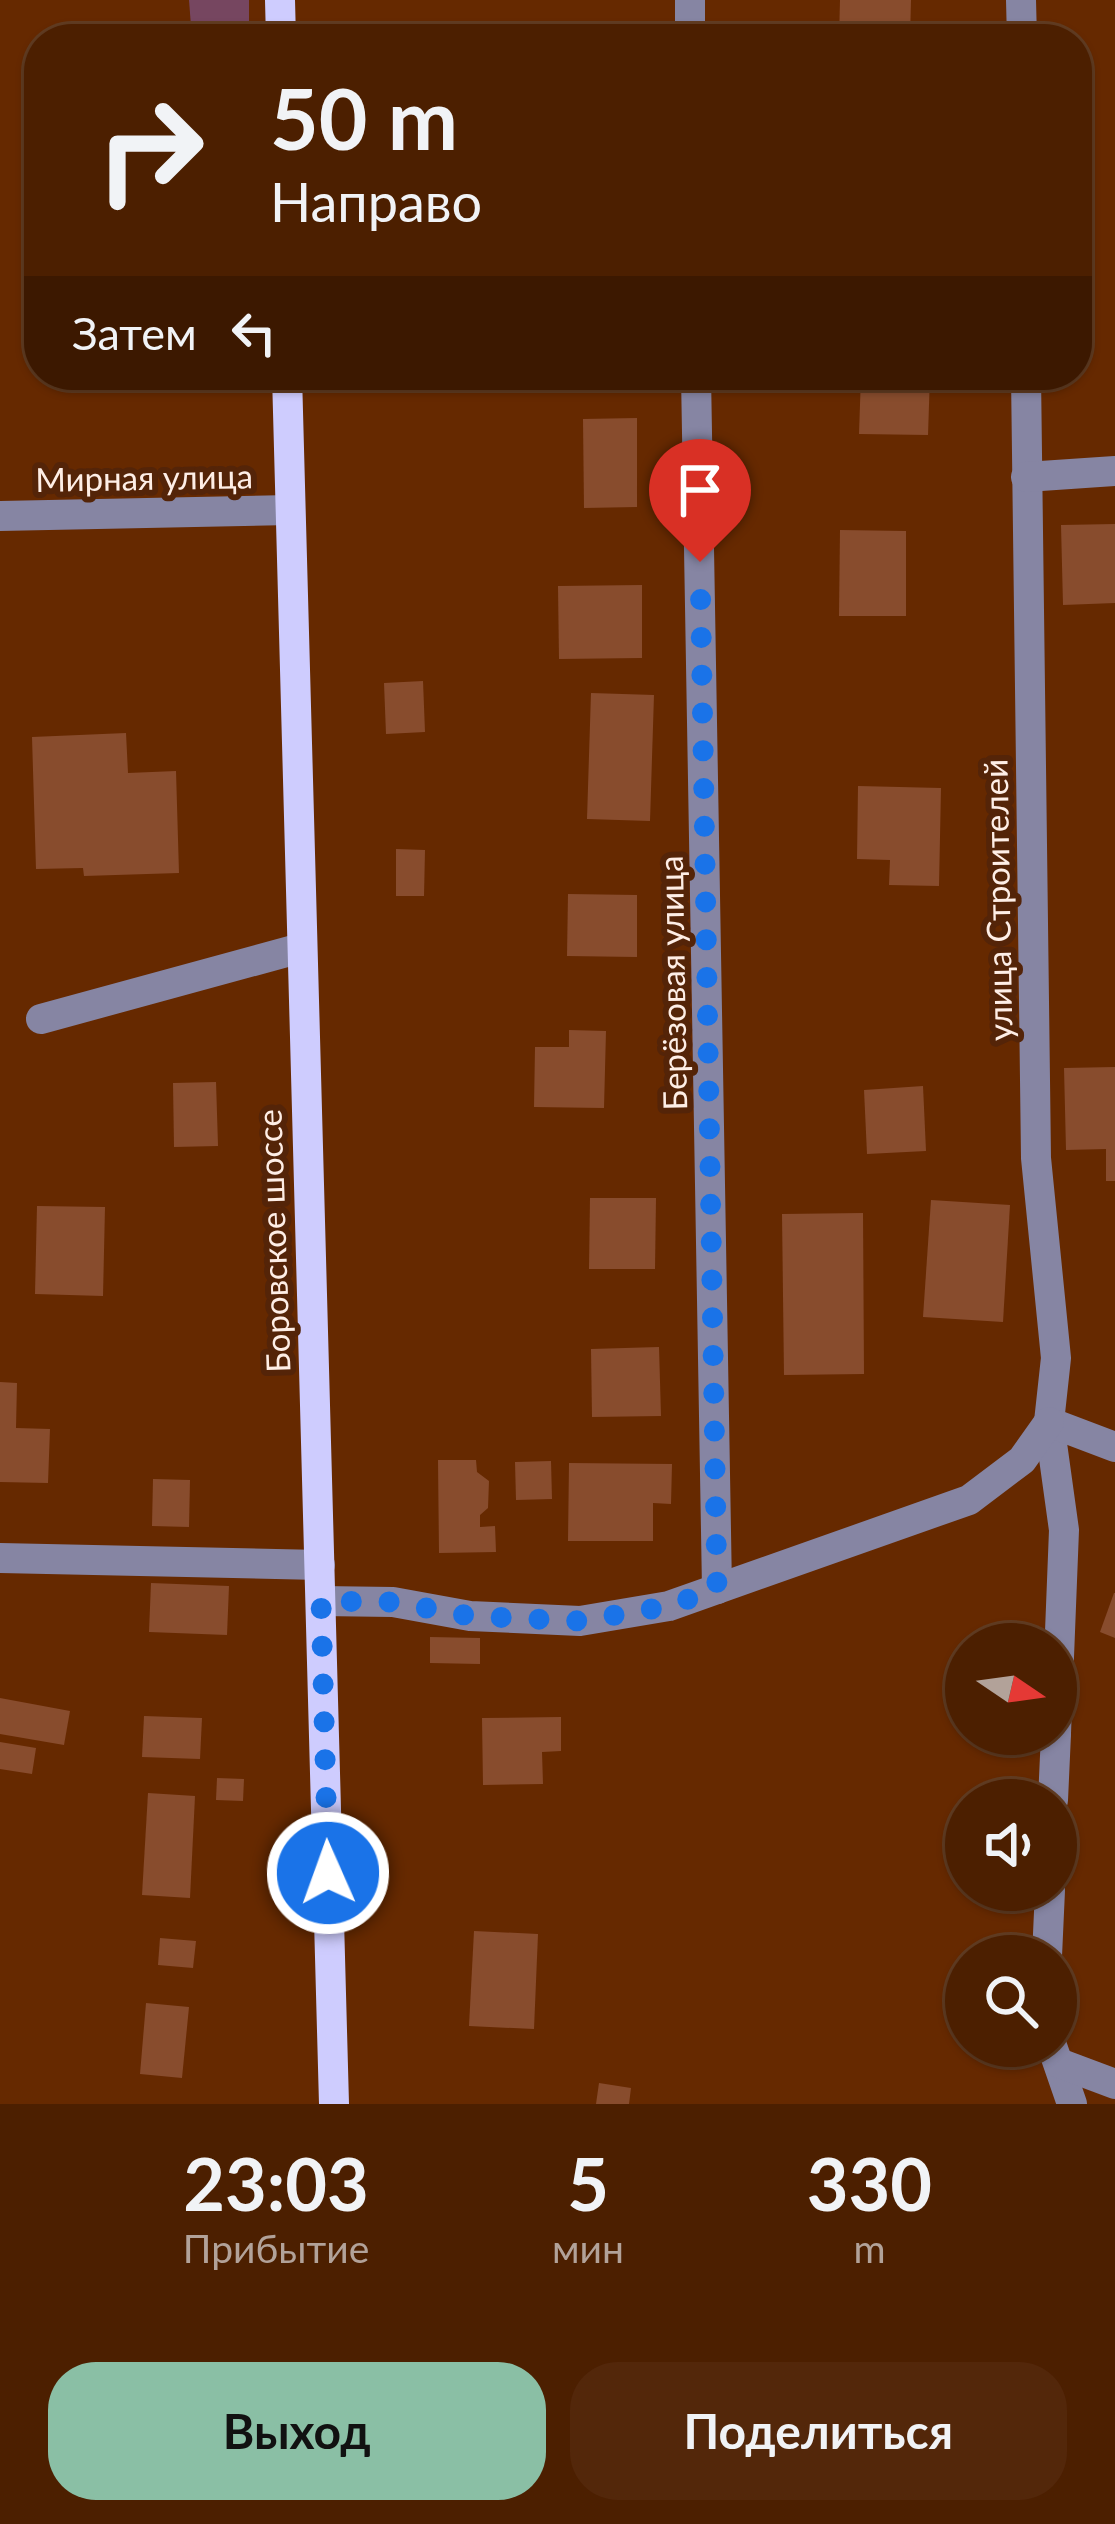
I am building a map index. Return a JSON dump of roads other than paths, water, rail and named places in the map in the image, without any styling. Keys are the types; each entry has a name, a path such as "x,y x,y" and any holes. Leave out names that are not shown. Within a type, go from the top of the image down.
{"main road":[{"name":"Боровское шоссе","path":"287,390 334,2104"}],"street":[{"name":"Берёзовая улица","path":"696,390 717,1589"},
{"name":"улица Строителей","path":"1026,390 1036,1158 1056,1358 1049,1422 1064,1530 1060,1623"},
{"path":"1026,477 1115,471"},
{"name":"Мирная улица","path":"0,516 290,510"},
{"path":"41,1019 301,948"},
{"path":"321,1601 393,1602 470,1616 580,1621 669,1606 969,1500 1022,1460 1049,1422 1115,1447"},
{"path":"0,1558 320,1565"},
{"path":"1077,2065 1115,2084"},
{"path":"1059,2067 1072,2104"}]}
